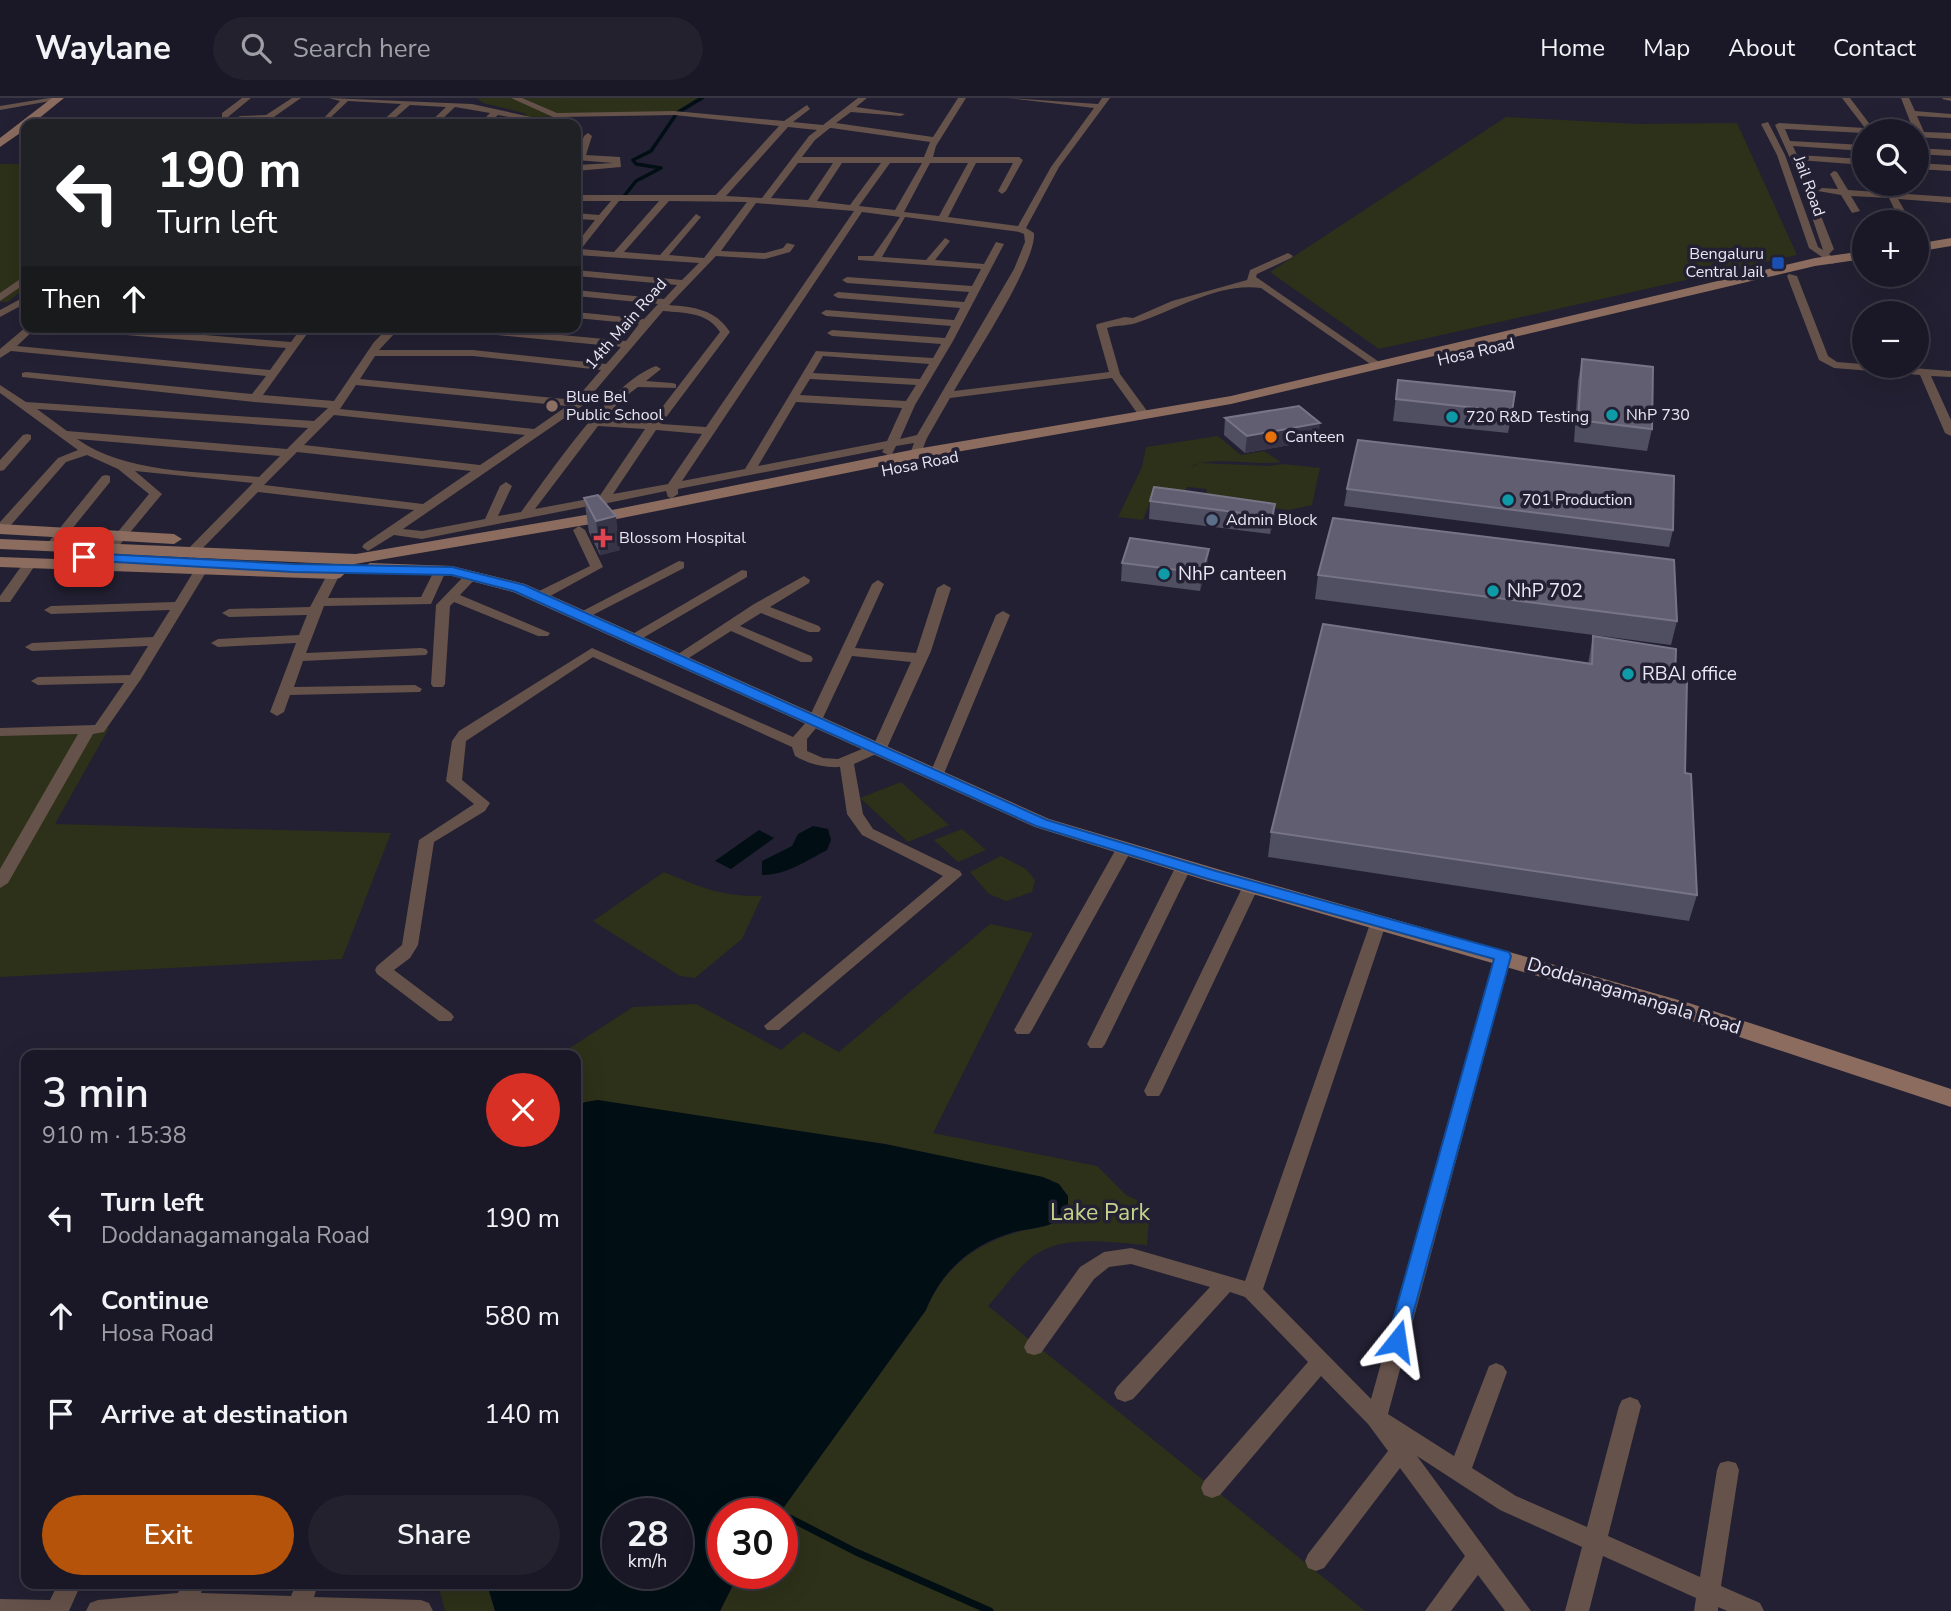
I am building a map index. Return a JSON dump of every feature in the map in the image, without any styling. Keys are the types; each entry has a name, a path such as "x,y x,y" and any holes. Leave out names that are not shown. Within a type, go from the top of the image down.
{"main road":[{"path":"32,119 58,98"},
{"path":"0,144 21,127"},
{"path":"1929,246 1951,242"},
{"name":"Hosa Road","path":"199,563 341,568 371,557 672,495 811,480 916,454 1231,400 1828,258 1852,257"},
{"name":"Hosa Road","path":"371,557 579,530 811,480 1251,404 1792,276 1821,267 1828,258"},
{"path":"0,533 63,532 204,541 371,557"},
{"path":"0,533 51,547 109,550 199,563"},
{"path":"0,553 199,563"},
{"name":"Doddanagamangala Road","path":"371,557 474,575 519,588 1042,823 1681,1009 1951,1098"},
{"path":"0,562 199,563"}],"street":[{"path":"0,108 58,98"},
{"path":"247,98 225,116 268,117 297,98"},
{"path":"333,98 472,106 534,119"},
{"path":"327,119 346,98"},
{"path":"515,98 549,112 568,116 678,113 828,126 936,140"},
{"name":"14th Main Road","path":"371,557 390,531 578,404 607,367 682,283 710,257 796,160 812,138 863,98"},
{"path":"876,259 936,140 962,98"},
{"path":"1012,98 1098,106"},
{"path":"1021,229 1055,167 1106,98"},
{"path":"1846,98 1861,119"},
{"path":"1906,101 1936,105"},
{"path":"1906,101 1913,119"},
{"path":"389,119 408,103"},
{"path":"438,119 453,105"},
{"path":"719,198 784,124 807,107"},
{"path":"849,109 901,114"},
{"path":"488,119 496,112"},
{"path":"1911,113 1951,116"},
{"path":"581,119 619,119"},
{"name":"Jail Road","path":"1765,124 1781,155 1814,248 1828,258"},
{"path":"1828,258 1829,248 1795,157 1779,125 1852,130"},
{"path":"1929,135 1951,136"},
{"path":"581,151 588,136"},
{"path":"1789,144 1852,147"},
{"path":"1929,152 1951,153"},
{"path":"581,157 609,157 617,159 618,165 581,168"},
{"path":"1795,157 1852,161"},
{"path":"942,219 975,159"},
{"path":"796,160 1019,160 1002,191"},
{"path":"811,203 839,160"},
{"path":"672,495 709,431 800,304 887,160"},
{"path":"1929,167 1951,168"},
{"path":"1834,174 1854,210"},
{"path":"1822,191 1852,193"},
{"path":"1900,196 1951,200"},
{"path":"581,198 719,198 811,203 1021,229 1028,233 1030,242 1019,270 921,438 916,454"},
{"path":"617,254 666,198"},
{"path":"581,244 615,202"},
{"path":"581,216 600,218"},
{"path":"662,258 696,217"},
{"path":"581,234 588,234"},
{"path":"929,262 945,241"},
{"path":"886,460 890,444 909,405 948,341 999,244"},
{"path":"581,251 662,258 765,256 787,250 790,245"},
{"path":"1288,256 1253,272 1251,278 1380,366"},
{"path":"861,258 987,267"},
{"path":"581,273 682,283"},
{"path":"1792,276 1823,358 1834,365 1852,366"},
{"path":"847,280 975,289"},
{"path":"0,298 21,282"},
{"path":"1144,415 1115,374 1101,326 1125,320 1134,321 1176,303 1243,282 1264,285"},
{"path":"390,531 422,535 524,516 599,509 653,426 725,332 720,322 708,314 581,294"},
{"path":"838,295 967,305"},
{"path":"0,314 21,302"},
{"path":"826,313 958,323"},
{"path":"581,315 647,322"},
{"path":"0,320 21,322"},
{"path":"4,351 25,333"},
{"path":"140,333 293,345"},
{"path":"254,398 302,333"},
{"path":"0,732 99,729 134,679 178,606 199,563 204,541 334,408 372,353 390,333"},
{"path":"508,333 628,344"},
{"path":"832,333 948,341"},
{"path":"4,351 57,353 272,373"},
{"path":"748,473 821,352 936,361"},
{"path":"57,353 2,389 86,452 122,466 424,508"},
{"path":"372,353 473,353 607,367"},
{"path":"100,382 125,361"},
{"path":"524,516 595,422 618,397 656,369"},
{"path":"1929,372 1951,374"},
{"path":"946,394 986,392 1115,374"},
{"path":"26,375 254,398 538,433"},
{"path":"807,376 923,382"},
{"path":"1927,378 1951,433"},
{"path":"354,382 578,404"},
{"path":"636,383 672,386"},
{"path":"793,398 909,405"},
{"path":"24,405 317,425"},
{"path":"595,422 709,431"},
{"path":"62,434 292,450 484,470"},
{"path":"0,467 27,437"},
{"path":"672,495 748,473 921,438"},
{"path":"0,533 62,460 86,452"},
{"path":"109,550 156,494 122,466"},
{"path":"51,547 106,479"},
{"path":"489,523 506,486"},
{"path":"538,597 597,567 579,530"},
{"path":"5,599 30,564"},
{"path":"580,616 679,565"},
{"path":"276,712 317,606 341,568"},
{"path":"229,613 426,601 440,571"},
{"path":"631,639 742,574"},
{"path":"438,684 443,605 474,575"},
{"path":"676,660 804,580"},
{"path":"878,584 814,722 800,735 797,744 800,753 811,760 847,764 876,749 924,651 944,588"},
{"path":"452,596 543,634"},
{"path":"51,610 178,606"},
{"path":"759,607 814,629"},
{"path":"936,776 1003,615"},
{"path":"730,625 806,659"},
{"path":"218,643 304,639"},
{"path":"32,647 157,641"},
{"path":"846,651 920,657"},
{"path":"298,657 421,652"},
{"path":"445,1017 383,970 410,946 427,840 480,808 482,803 454,782 459,740 469,730 592,652 797,744"},
{"path":"38,681 134,679"},
{"path":"285,691 415,689"},
{"path":"0,883 88,731"},
{"path":"773,1026 954,875 867,832 855,814 847,764"},
{"path":"1023,1030 1124,849"},
{"path":"1096,1044 1184,866"},
{"path":"1153,1091 1251,886"},
{"path":"1252,1291 1379,921"},
{"path":"1376,1418 1503,956"},
{"path":"1034,1347 1087,1273 1104,1261 1131,1256 1252,1291 1376,1418 1519,1611"},
{"path":"1125,1392 1226,1283"},
{"path":"1212,1488 1321,1361"},
{"path":"1459,1472 1496,1372"},
{"path":"1577,1611 1630,1406"},
{"path":"1376,1418 1508,1503 1597,1542 1707,1602 1752,1611"},
{"path":"1316,1562 1400,1451"},
{"path":"1707,1602 1728,1469"},
{"path":"1437,1611 1479,1556"},
{"path":"0,1610 54,1611 66,1589"},
{"path":"98,1611 154,1608 190,1593 421,1611"}],"green space":[{"path":"477,98 697,98 670,115 527,117 524,113 483,103"},
{"path":"1506,117 1638,124 1737,123 1797,255 1379,349 1270,272"},
{"path":"0,164 21,164 21,291 8,302 0,302"},
{"path":"1218,436 1241,455 1264,451 1281,462 1203,463 1269,466 1283,464 1320,468 1312,505 1289,510 1204,501 1207,489 1187,487 1180,503 1151,500 1143,520 1118,517 1142,467 1146,447"},
{"path":"0,728 109,728 55,824 391,833 342,959 0,977"},
{"path":"901,782 949,825 908,842 860,798"},
{"path":"962,829 986,850 958,862 934,840"},
{"path":"1001,856 1026,869 1035,880 1032,892 1006,901 989,894 970,872"},
{"path":"664,872 723,893 762,896 742,939 695,978 680,976 593,921"},
{"name":"Lake Park","path":"990,924 1033,933 933,1133 1097,1166 1126,1195 1150,1206 1147,1245 1087,1241 1043,1250 1025,1263 988,1306 1365,1611 720,1611 731,1589 798,1589 798,1498 791,1498 926,1310 935,1292 960,1262 991,1242 1047,1226 1051,1180 885,1144 581,1105 581,1050 567,1050 633,1007 696,1004 781,1050 803,1032 839,1052"},
{"path":"439,1589 488,1589 495,1611 445,1611"}],"shaded area":[{"path":"813,826 828,829 831,840 827,850 787,870 762,875 762,861 792,846 798,834"},
{"path":"759,830 774,838 731,869 715,861"},
{"path":"598,1100 885,1144 1043,1177 1059,1184 1068,1196 1068,1210 1057,1221 999,1237 972,1251 950,1271 926,1310 791,1498 707,1498 707,1589 731,1589 720,1611 495,1611 488,1589 581,1589 581,1104"}],"building":[{"path":"1582,359 1653,367 1652,429 1578,420"},
{"path":"1398,380 1515,392 1512,412 1396,399"},
{"path":"1299,406 1320,423 1247,436 1225,418"},
{"name":"701 Production","path":"1358,440 1674,476 1673,530 1347,489"},
{"path":"1154,487 1275,504 1272,517 1150,501"},
{"path":"598,495 616,516 596,521 584,498"},
{"path":"1333,518 1674,560 1677,621 1318,575"},
{"path":"1130,538 1209,549 1202,573 1122,563"},
{"path":"1323,624 1592,664 1593,636 1676,649 1675,677 1687,679 1685,773 1691,774 1697,895 1271,832"}],"waterway":[{"path":"621,200 636,181 661,168 636,164 633,160 651,151 677,113 702,98"},
{"path":"798,1522 856,1552 990,1611"}],"place":[{"name":"Bengaluru Central Jail","path":"1778,263"},
{"name":"Blue Bel Public School","path":"552,406"},
{"name":"NhP 730","path":"1612,415"},
{"name":"720 R&D Testing","path":"1452,417"},
{"name":"Canteen","path":"1271,437"},
{"name":"701 Production","path":"1508,500"},
{"name":"Admin Block","path":"1212,520"},
{"name":"Blossom Hospital","path":"603,538"},
{"name":"NhP canteen","path":"1164,574"},
{"name":"NhP 702","path":"1493,591"},
{"name":"RBAI office","path":"1628,674"}],"route":[{"path":"84,557 293,568 452,571 485,578 519,588 1042,823 1210,874 1503,956 1397,1341"}]}
